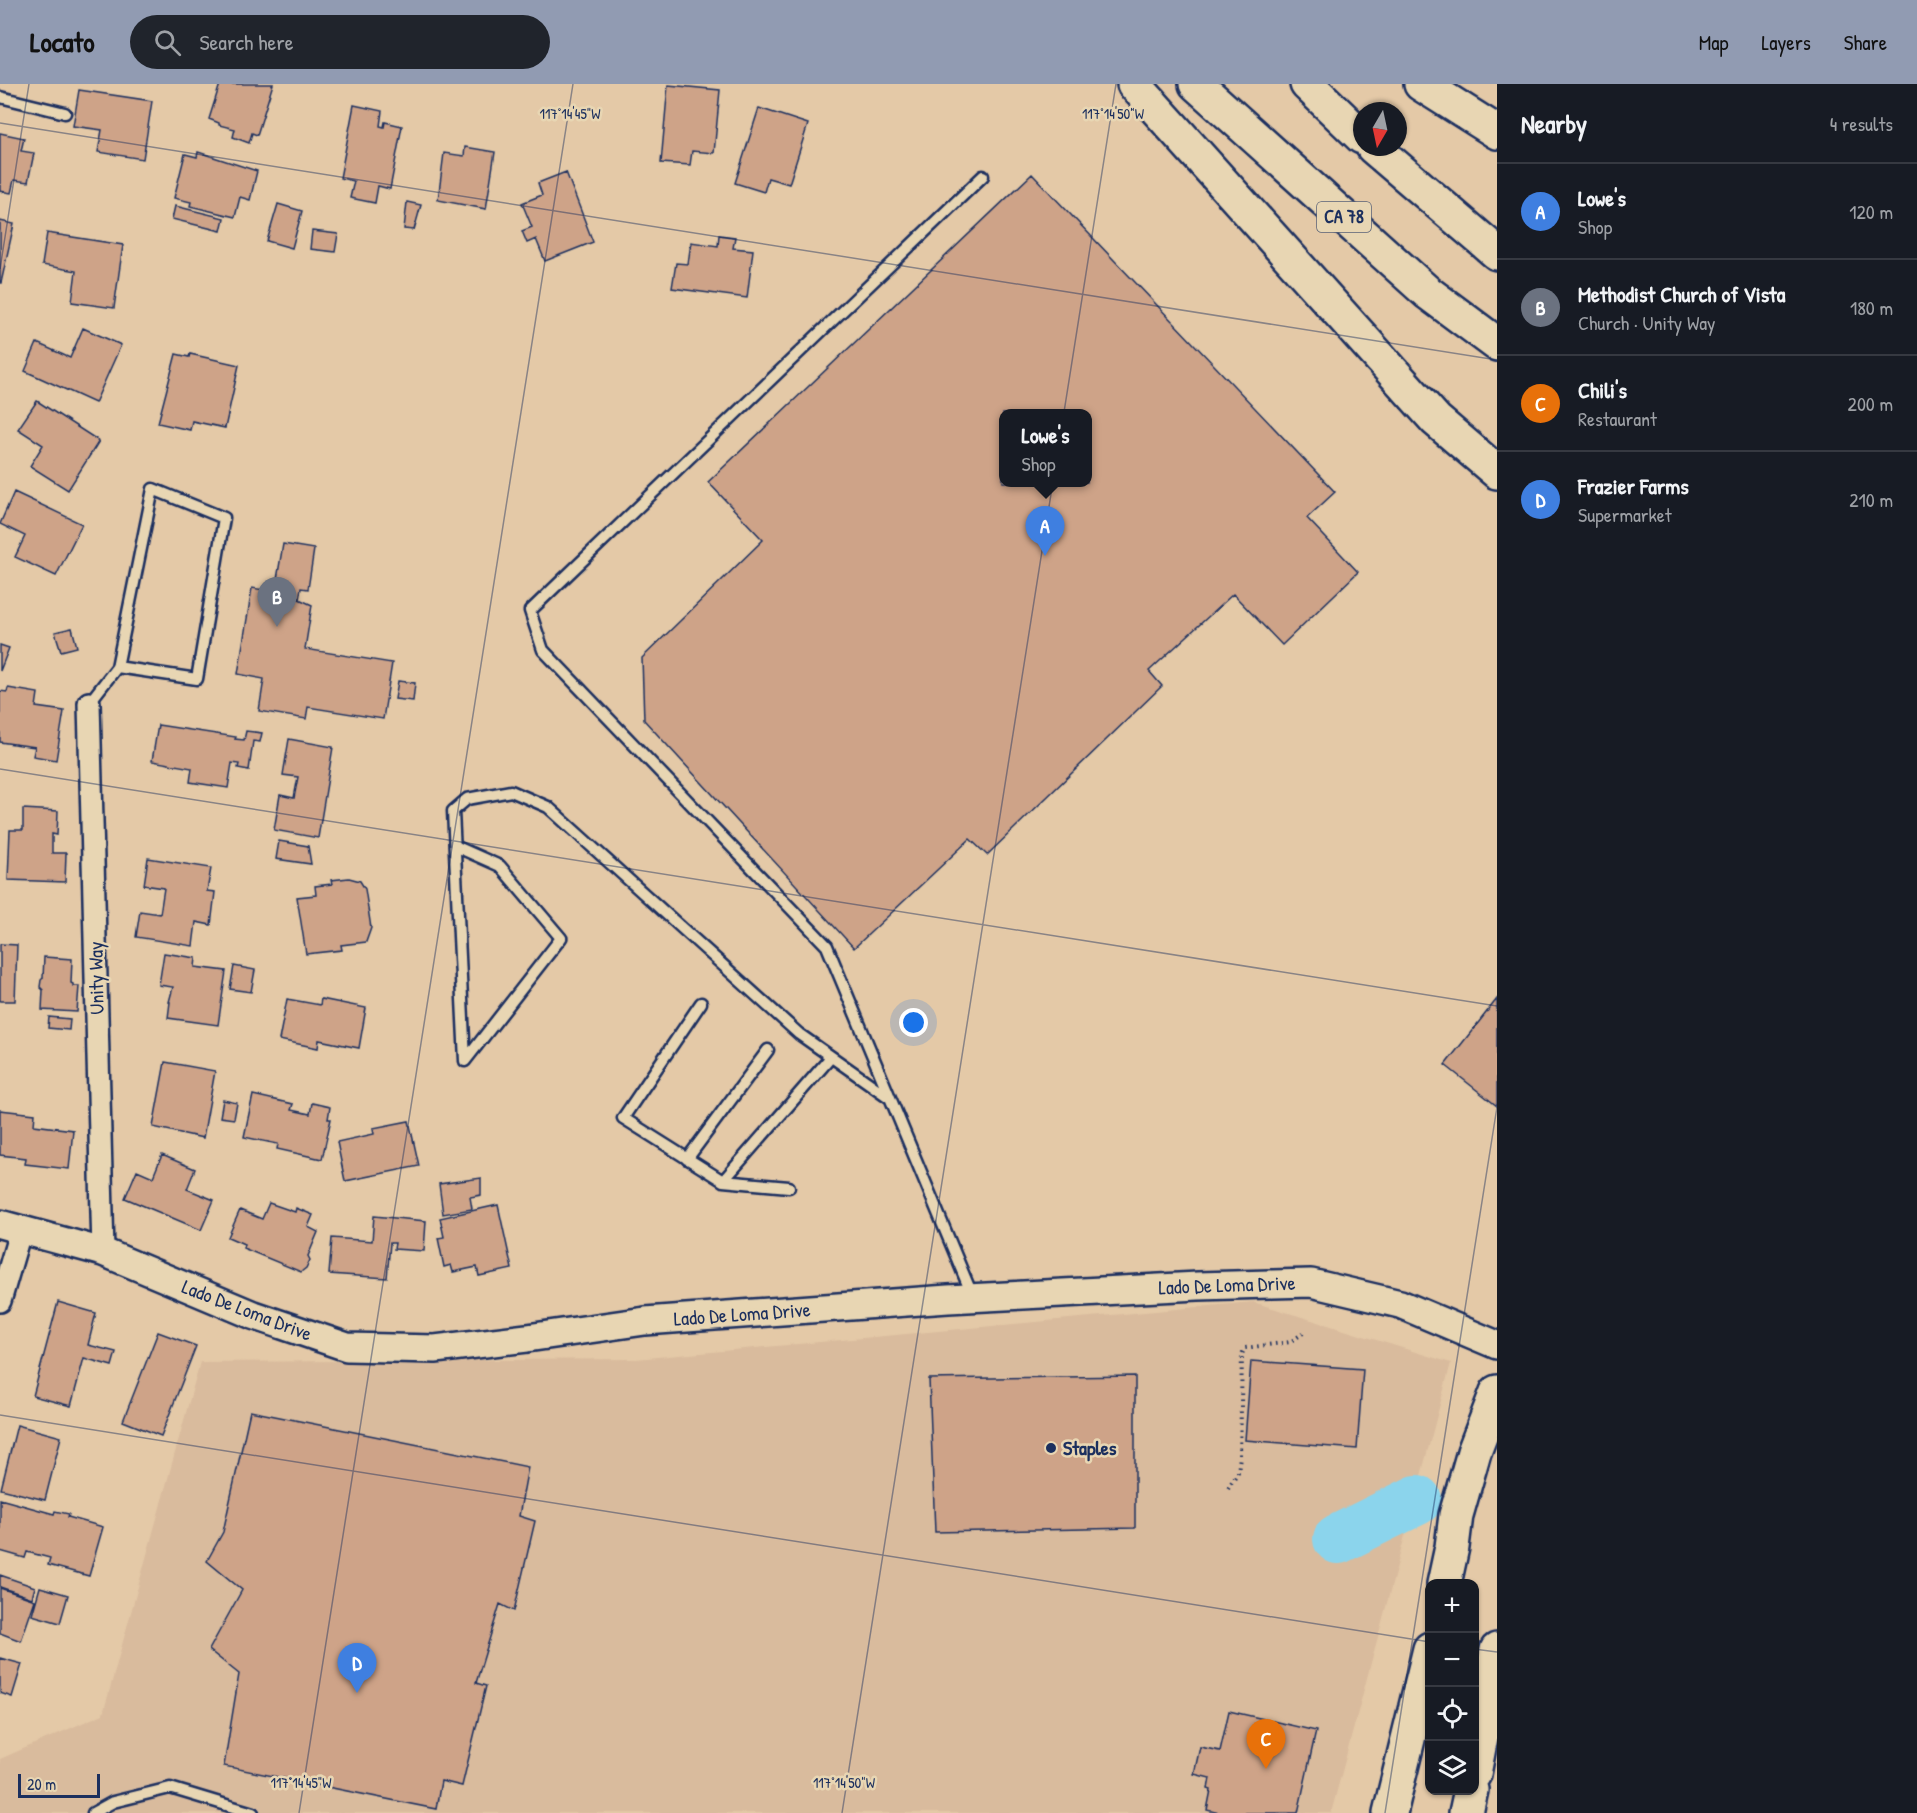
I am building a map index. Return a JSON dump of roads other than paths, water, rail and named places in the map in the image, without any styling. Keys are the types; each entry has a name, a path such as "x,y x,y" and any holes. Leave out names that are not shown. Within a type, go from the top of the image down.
{"main road":[{"path":"1134,84 1436,420 1497,472"},
{"name":"CA 78","path":"1196,84 1427,292 1497,344"},
{"path":"1306,84 1353,128"},
{"path":"1421,84 1497,132"},
{"path":"1384,156 1497,253"},
{"path":"1445,1579 1456,1515 1474,1452 1497,1392"},
{"path":"1479,1747 1497,1650"},
{"path":"1390,1813 1425,1670"},
{"path":"1466,1813 1470,1795"}],"street":[{"name":"Unity Way","path":"89,703 103,1252"},
{"name":"Lado De Loma Drive","path":"11,1227 103,1252 253,1315 347,1347 435,1349 645,1321 973,1298 1198,1286 1311,1283 1400,1304 1497,1345"},
{"path":"0,1301 11,1227"}],"lane":[{"path":"0,97 65,113"},
{"path":"973,1298 827,946 543,650 530,611 983,176"},
{"path":"89,703 117,667 153,489 224,518 197,679 117,667"},
{"path":"455,846 500,866 561,938 465,1061 453,811 467,799 511,791 548,807 799,1034 891,1099"},
{"path":"702,1003 623,1118 723,1181 789,1187"},
{"path":"687,1159 768,1050"},
{"path":"723,1181 831,1057"},
{"path":"93,1813 113,1802 170,1788 253,1813"}],"waterway":[{"path":"1338,1539 1417,1500"}],"place":[{"name":"Lowe's","path":"1045,556"},
{"name":"Methodist Church of Vista","path":"277,627"},
{"name":"Staples","path":"1051,1448"},
{"name":"Frazier Farms","path":"357,1693"},
{"name":"Chili's","path":"1266,1769"}]}
